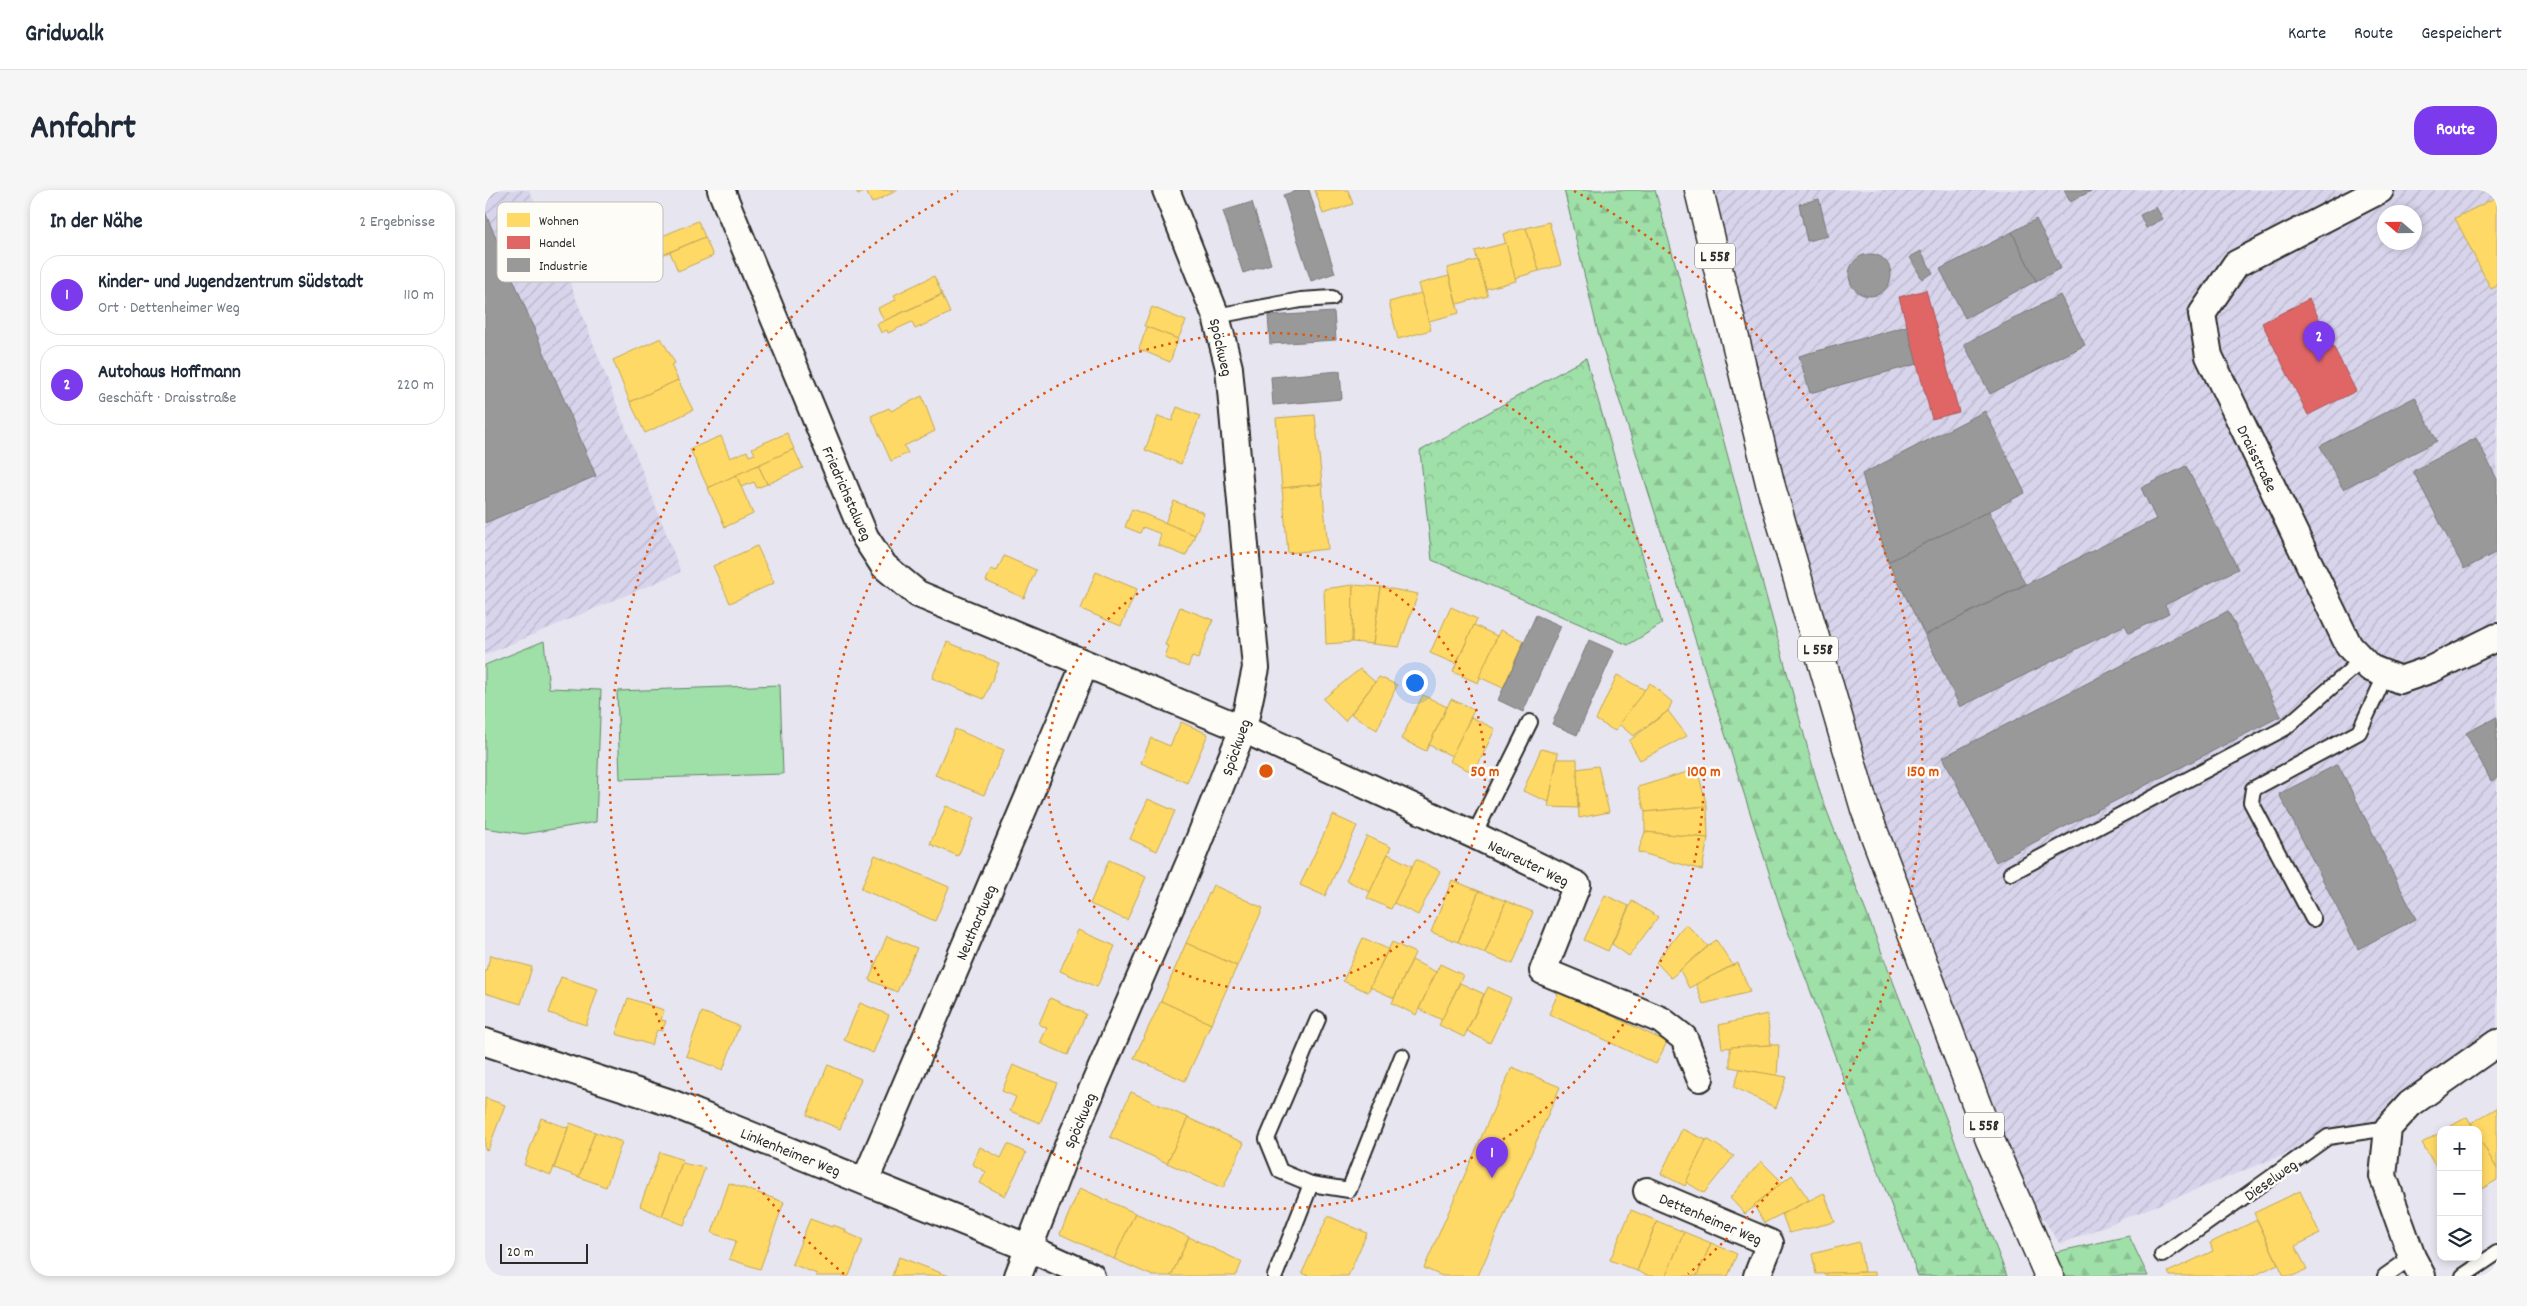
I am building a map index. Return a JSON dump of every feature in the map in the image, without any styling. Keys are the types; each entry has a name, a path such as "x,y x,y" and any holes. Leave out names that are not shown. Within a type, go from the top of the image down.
{"main road":[{"name":"L 558","path":"1699,190 1771,487 1865,809 1990,1140 2049,1276"}],"street":[{"name":"Friedrichstalweg","path":"721,190 865,537 884,566 918,594 1243,729"},
{"name":"Spöckweg","path":"1018,1276 1068,1146 1195,850 1243,729 1256,668 1229,368 1216,316 1166,190"},
{"name":"Draisstraße","path":"2380,190 2236,264 2202,314 2209,356 2349,646 2370,668 2400,680 2432,669 2497,637"},
{"name":"Neuthardweg","path":"865,1181 1085,664"},
{"name":"Neureuter Weg","path":"1243,729 1474,835 1577,885 1543,971 1661,1020 1684,1038 1700,1078"},
{"name":"Linkenheimer Weg","path":"485,1042 671,1103 1029,1248 1091,1276"},
{"path":"2417,1266 2383,1176 2388,1128 2410,1104 2497,1043"},
{"name":"Dettenheimer Weg","path":"1647,1191 1770,1243 1757,1276"}],"lane":[{"path":"1216,316 1301,300 1332,298"},
{"path":"2011,873 2285,728 2362,660"},
{"path":"2313,919 2251,802 2253,789 2359,732 2386,674"},
{"path":"1474,835 1530,722"},
{"path":"1318,1019 1267,1139 1280,1170 1311,1184 1349,1190 1402,1056"},
{"name":"Dieselweg","path":"2163,1255 2328,1137 2388,1128"},
{"path":"1275,1276 1311,1184"},
{"path":"2463,1276 2497,1253"},
{"path":"2385,1276 2417,1266"}],"shaded area":[{"path":"485,190 529,190 534,202 497,202 497,282 570,282 681,572 485,655"},
{"path":"1699,190 2497,190 2497,1043 2388,1128 2328,1137 2060,1244 1990,1140 1925,971"}],"green space":[{"path":"1564,190 1655,190 1820,793 2007,1276 1918,1276 1786,926 1599,336"},
{"path":"1586,358 1662,624 1628,645 1432,560 1420,451"},
{"path":"544,641 549,688 601,690 596,822 524,834 485,828 485,665"},
{"path":"780,685 783,774 620,779 617,691"},
{"path":"2129,1236 2148,1276 2062,1276 2051,1253"}],"building: Wohnen":[{"path":"856,190 898,190 872,203 866,191 858,195"},
{"path":"1315,190 1348,190 1353,204 1323,214"},
{"path":"2497,197 2497,286 2491,289 2455,218"},
{"path":"698,221 705,237 663,255 663,236"},
{"path":"1549,222 1561,265 1539,271 1526,228"},
{"path":"1526,228 1539,271 1515,278 1503,234"},
{"path":"705,237 713,256 678,271 670,252"},
{"path":"1506,243 1516,281 1485,289 1475,251"},
{"path":"1478,260 1488,296 1457,304 1447,268"},
{"path":"934,276 942,294 884,321 878,308 896,300 894,295"},
{"path":"1449,276 1459,313 1429,321 1418,284"},
{"path":"1421,293 1431,330 1398,339 1389,302"},
{"path":"942,295 950,313 915,329 912,322 888,333 887,330 881,333 877,324"},
{"path":"1152,307 1186,321 1178,339 1144,326"},
{"path":"1147,327 1178,339 1170,362 1139,349"},
{"path":"661,338 675,363 671,365 678,380 630,402 613,360"},
{"path":"678,380 693,410 645,433 630,402"},
{"path":"922,396 935,431 904,446 908,453 891,461 871,416 889,408 891,411"},
{"path":"1177,407 1200,416 1181,464 1145,450 1158,416 1172,421"},
{"path":"1315,415 1322,484 1282,488 1276,418"},
{"path":"787,433 794,449 708,488 690,449 721,436 730,458 747,451 749,456 755,454 752,448"},
{"path":"794,449 803,468 767,484 758,465"},
{"path":"758,465 767,484 757,488 754,482 741,487 736,475"},
{"path":"736,475 753,514 725,527 708,488"},
{"path":"1322,484 1328,549 1288,553 1282,488"},
{"path":"1174,501 1204,513 1195,535 1165,523"},
{"path":"1132,509 1195,535 1186,556 1158,545 1161,534 1143,527 1140,533 1125,527"},
{"path":"757,546 774,583 730,603 713,566"},
{"path":"1004,556 1036,570 1024,598 986,581 991,569 997,571"},
{"path":"1096,572 1137,589 1121,626 1081,609"},
{"path":"1353,585 1352,642 1326,644 1324,589"},
{"path":"1353,585 1381,587 1373,644 1352,642"},
{"path":"1381,587 1418,594 1399,647 1373,644"},
{"path":"1180,607 1213,620 1198,659 1192,657 1188,667 1165,658 1169,646 1165,645"},
{"path":"1451,607 1477,619 1456,664 1430,653"},
{"path":"1474,625 1497,636 1478,683 1453,672"},
{"path":"1500,630 1524,641 1503,688 1479,677"},
{"path":"947,642 999,663 984,699 932,678"},
{"path":"1360,669 1375,682 1345,721 1323,699"},
{"path":"1617,675 1645,690 1615,731 1596,720"},
{"path":"1379,677 1397,685 1377,730 1351,714"},
{"path":"1650,683 1672,702 1668,711 1633,736 1619,724"},
{"path":"1423,695 1447,707 1426,751 1401,739"},
{"path":"1451,699 1474,710 1452,756 1429,745"},
{"path":"1668,711 1687,736 1640,760 1629,741"},
{"path":"1471,717 1495,729 1474,773 1449,761"},
{"path":"1181,722 1208,734 1187,783 1141,763 1151,738 1170,746"},
{"path":"955,729 1004,750 984,795 935,775"},
{"path":"1541,749 1558,753 1549,802 1523,791"},
{"path":"1557,759 1577,759 1578,808 1548,807"},
{"path":"1598,766 1609,812 1579,818 1577,769"},
{"path":"1697,769 1707,806 1645,812 1638,787"},
{"path":"1148,799 1175,811 1157,851 1130,839"},
{"path":"946,806 974,818 958,856 930,844"},
{"path":"1707,806 1708,838 1645,832 1645,812"},
{"path":"1333,815 1357,826 1325,896 1300,885"},
{"path":"1645,832 1708,838 1702,870 1638,852"},
{"path":"1367,836 1391,847 1370,892 1346,880"},
{"path":"1388,854 1412,866 1391,909 1367,898"},
{"path":"875,855 949,887 935,921 861,889"},
{"path":"1416,859 1440,871 1418,915 1394,903"},
{"path":"1109,860 1146,877 1127,920 1090,904"},
{"path":"1452,880 1479,891 1458,942 1431,932"},
{"path":"1213,885 1263,908 1237,966 1186,943"},
{"path":"1479,891 1506,901 1485,953 1458,942"},
{"path":"1605,895 1629,906 1608,951 1584,940"},
{"path":"1506,901 1533,912 1513,964 1485,953"},
{"path":"1632,901 1658,917 1629,956 1612,944"},
{"path":"1686,924 1708,946 1671,978 1656,962"},
{"path":"1078,930 1115,946 1097,987 1060,971"},
{"path":"887,936 917,948 897,992 869,980"},
{"path":"1363,938 1388,949 1368,992 1343,981"},
{"path":"1716,940 1733,965 1689,988 1680,970"},
{"path":"1392,942 1415,953 1394,998 1370,987"},
{"path":"1186,943 1237,966 1211,1024 1161,1001"},
{"path":"491,955 532,967 521,1004 485,993 485,973"},
{"path":"1412,960 1436,972 1416,1015 1392,1003"},
{"path":"1738,963 1750,992 1703,1004 1696,984"},
{"path":"1440,964 1463,975 1442,1020 1419,1009"},
{"path":"561,977 598,989 586,1025 549,1013"},
{"path":"1460,983 1484,994 1464,1037 1439,1025"},
{"path":"1488,987 1511,998 1490,1043 1467,1031"},
{"path":"1559,991 1667,1042 1656,1064 1549,1014"},
{"path":"628,998 664,1010 661,1020 666,1021 662,1031 657,1030 651,1045 616,1034"},
{"path":"1050,998 1086,1014 1068,1055 1040,1043 1047,1028 1039,1024"},
{"path":"1161,1001 1211,1024 1185,1081 1134,1058"},
{"path":"860,1003 889,1015 873,1053 844,1040"},
{"path":"702,1012 739,1026 723,1070 686,1056"},
{"path":"1767,1014 1771,1045 1722,1048 1719,1025"},
{"path":"1779,1045 1777,1076 1730,1067 1730,1047"},
{"path":"828,1065 861,1079 840,1129 807,1115"},
{"path":"1013,1065 1057,1083 1040,1123 1010,1111 1016,1097 1002,1091"},
{"path":"1512,1067 1560,1087 1478,1276 1442,1276 1424,1268"},
{"path":"1740,1069 1787,1077 1776,1108 1734,1087"},
{"path":"1131,1092 1188,1118 1167,1163 1110,1137"},
{"path":"485,1098 505,1105 488,1150 485,1149"},
{"path":"2497,1108 2497,1169 2482,1143 2482,1126 2473,1126 2471,1123"},
{"path":"2467,1117 2473,1126 2451,1126"},
{"path":"541,1118 568,1128 551,1175 524,1165"},
{"path":"1188,1118 1244,1143 1223,1188 1167,1163"},
{"path":"570,1123 595,1132 579,1177 554,1168"},
{"path":"1682,1129 1706,1140 1685,1186 1661,1174"},
{"path":"595,1132 622,1142 606,1187 579,1177"},
{"path":"2437,1134 2437,1169 2422,1143"},
{"path":"1707,1139 1734,1156 1704,1193 1686,1182"},
{"path":"2482,1143 2497,1169 2497,1180 2482,1189"},
{"path":"1008,1144 1026,1153 1005,1196 980,1183 986,1172 972,1164 980,1147 1001,1158"},
{"path":"660,1152 683,1160 662,1216 640,1206"},
{"path":"1761,1161 1783,1183 1745,1214 1730,1198"},
{"path":"682,1163 705,1168 684,1225 662,1216"},
{"path":"1792,1175 1809,1200 1764,1223 1754,1205"},
{"path":"729,1183 784,1202 760,1269 729,1259 736,1241 712,1233"},
{"path":"1080,1188 1135,1213 1114,1259 1060,1234"},
{"path":"2300,1191 2320,1234 2295,1246 2307,1269 2293,1276 2284,1276 2254,1213"},
{"path":"1824,1193 1835,1222 1789,1233 1782,1214"},
{"path":"1631,1210 1657,1221 1637,1271 1610,1260"},
{"path":"1135,1213 1189,1237 1171,1276 1153,1276 1114,1259"},
{"path":"1328,1216 1367,1233 1348,1276 1309,1276 1302,1273"},
{"path":"810,1219 846,1230 845,1232 863,1240 849,1276 816,1276 817,1274 792,1264"},
{"path":"2257,1220 2278,1264 2253,1276 2170,1276 2168,1272 2213,1251 2210,1243"},
{"path":"1657,1221 1684,1232 1666,1276 1649,1276 1637,1271"},
{"path":"1684,1232 1711,1243 1697,1276 1666,1276"},
{"path":"1189,1237 1242,1262 1236,1276 1171,1276"},
{"path":"1859,1242 1864,1272 1816,1274 1812,1254"},
{"path":"1711,1243 1737,1254 1728,1276 1697,1276"},
{"path":"899,1257 949,1276 892,1276"},
{"path":"1875,1272 1875,1276 1826,1276 1826,1273"}],"building: Handel":[{"path":"1926,290 1959,412 1932,419 1899,297"},
{"path":"2309,299 2356,391 2308,415 2262,323"}],"building: Industrie":[{"path":"1299,190 1309,190 1335,273 1311,281 1283,195"},
{"path":"2064,190 2093,190 2070,202"},
{"path":"1819,199 1828,236 1807,241 1799,204"},
{"path":"1252,202 1271,264 1243,273 1223,211"},
{"path":"2156,207 2163,219 2146,228 2140,215"},
{"path":"485,212 497,241 497,282 514,282 596,476 485,523"},
{"path":"2036,219 2061,268 2036,281 2012,232"},
{"path":"2012,232 2036,281 1965,318 1940,269"},
{"path":"1921,251 1933,273 1922,279 1910,257"},
{"path":"1866,254 1874,254 1885,260 1891,275 1885,290 1874,296 1866,296 1855,290 1849,279 1849,271 1855,260"},
{"path":"2060,295 2085,345 1990,394 1964,344"},
{"path":"1334,312 1336,340 1270,344 1268,316"},
{"path":"1907,326 1917,364 1810,393 1799,356"},
{"path":"1340,371 1342,399 1273,405 1271,377"},
{"path":"2415,397 2437,441 2343,489 2320,446"},
{"path":"1985,411 2025,493 1888,562 1862,474"},
{"path":"2476,438 2497,479 2497,552 2464,569 2413,471"},
{"path":"2186,466 2238,569 2165,605 2169,613 2129,633 2125,625 1960,707 1925,635 2156,519 2141,488"},
{"path":"1989,511 2025,584 1925,635 1888,562"},
{"path":"2228,611 2281,716 1996,862 1943,757"},
{"path":"1536,615 1561,626 1523,712 1498,700"},
{"path":"1589,640 1614,651 1577,735 1552,724"},
{"path":"2497,717 2497,778 2491,781 2466,733"},
{"path":"2338,764 2416,919 2358,949 2279,794"}],"place":[{"name":"Autohaus Hoffmann","path":"2319,362"},
{"name":"Kinder- und Jugendzentrum Südstadt","path":"1492,1178"}]}
